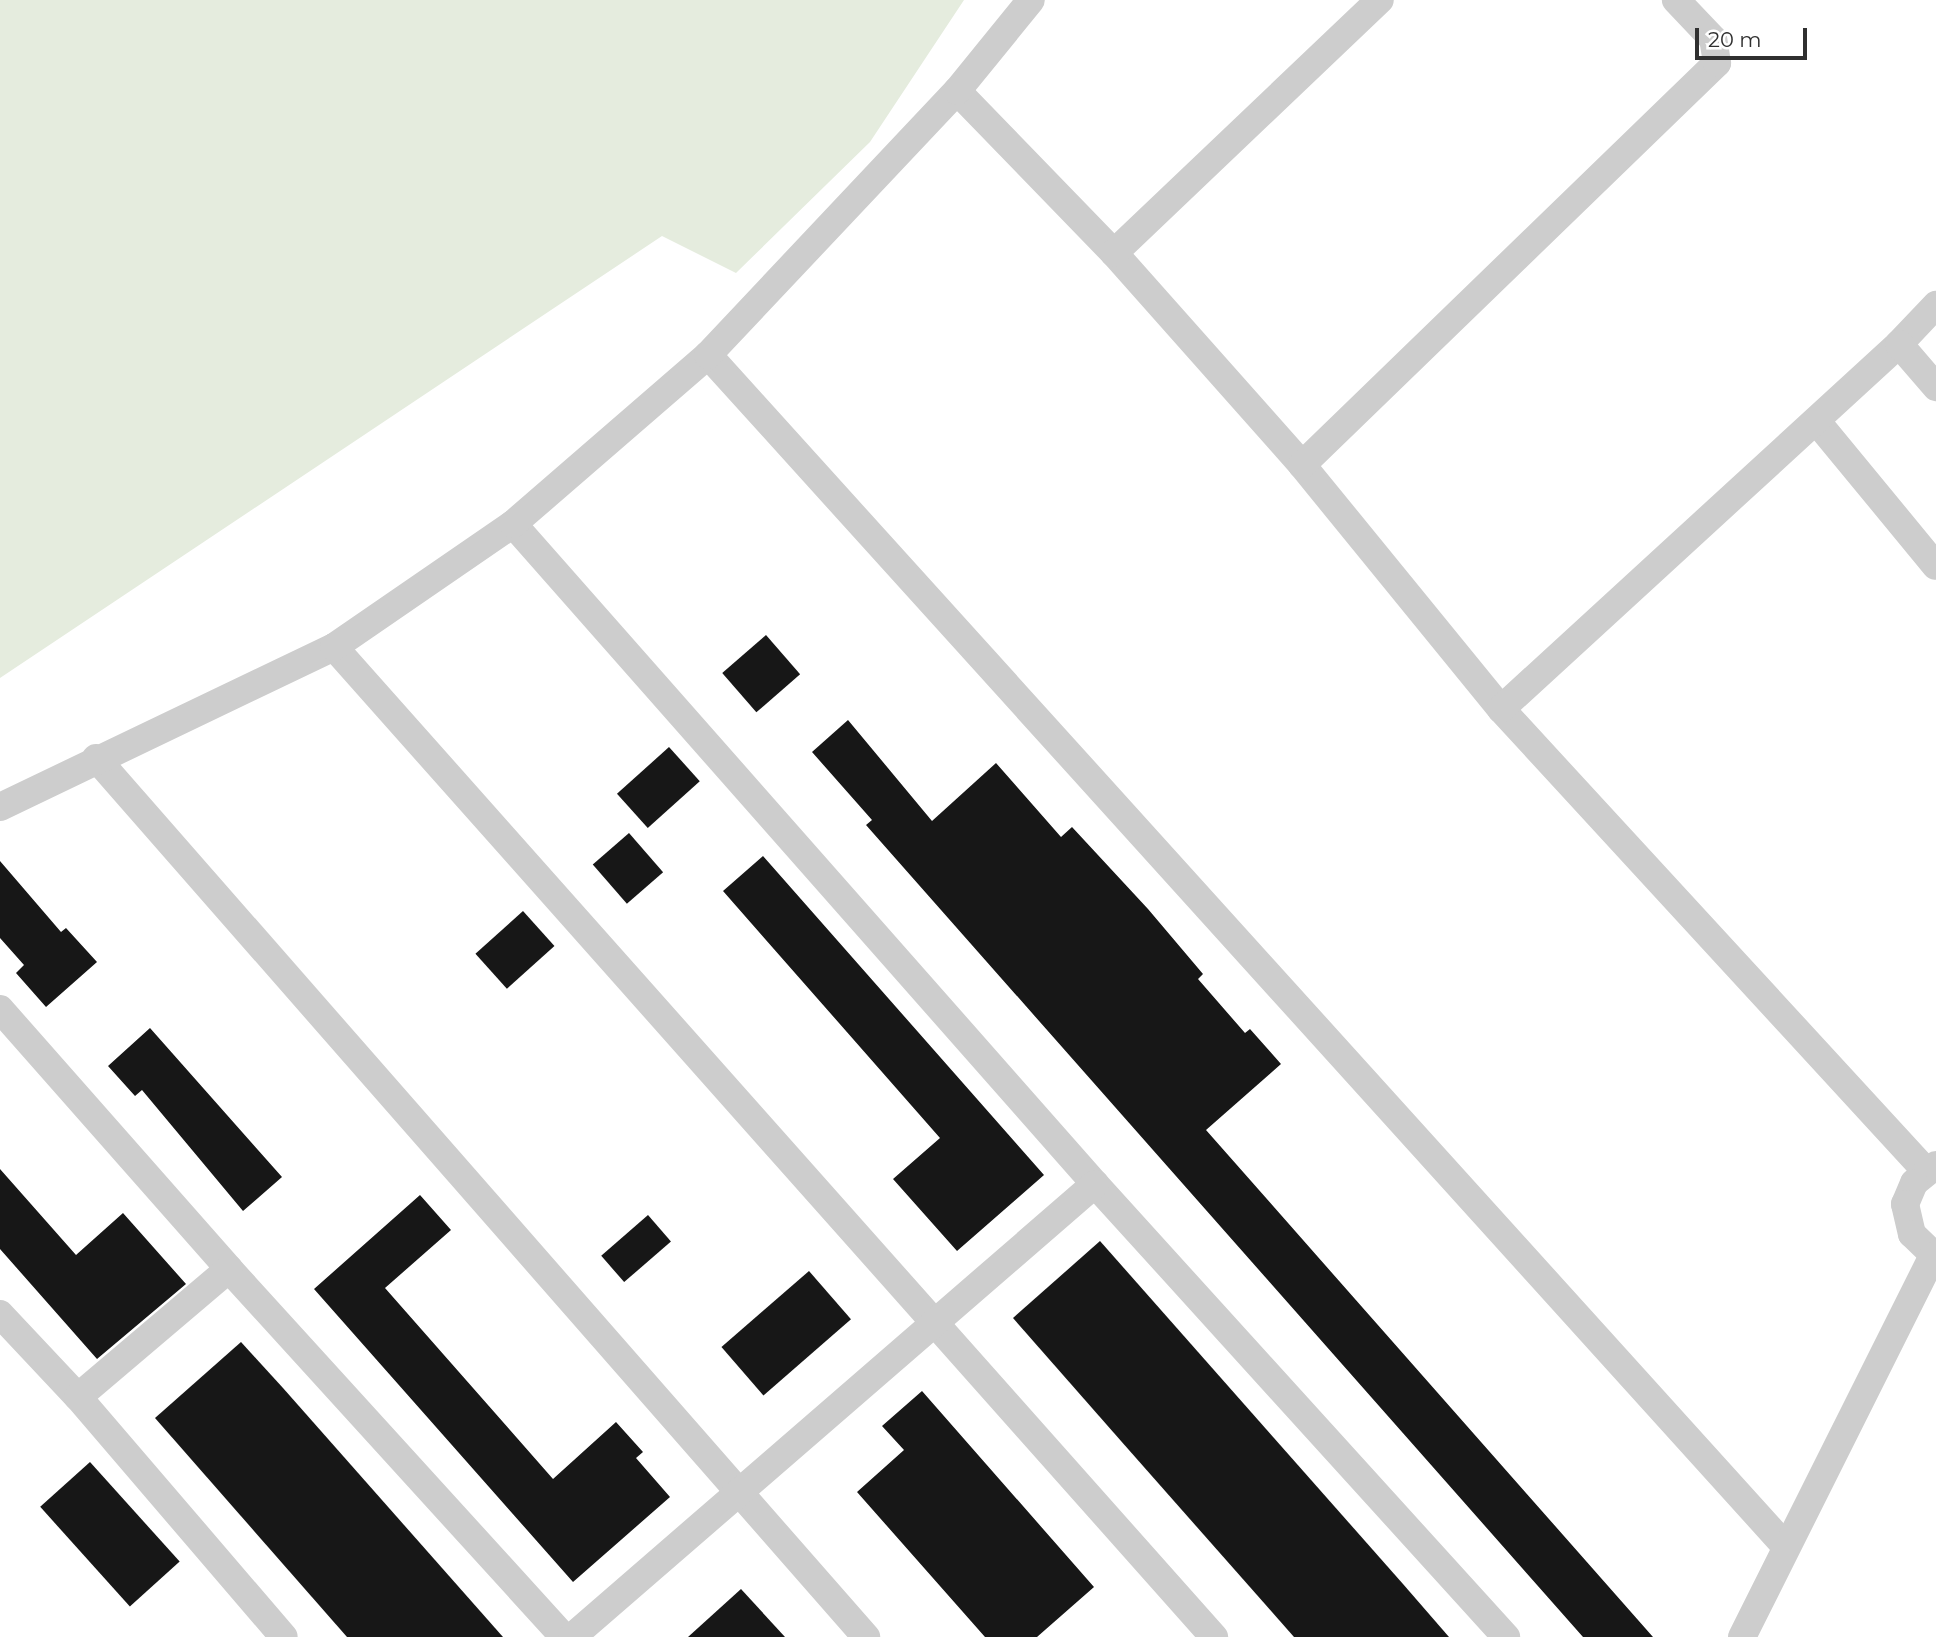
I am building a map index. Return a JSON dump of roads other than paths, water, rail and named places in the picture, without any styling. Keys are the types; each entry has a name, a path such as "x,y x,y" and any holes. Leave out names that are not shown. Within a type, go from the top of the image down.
{"street":[{"path":"0,807 96,758 334,647 513,524 708,355 957,90 1031,0"},
{"path":"1114,253 1380,0"},
{"path":"1302,465 1717,63 1713,39 1676,0"},
{"path":"957,90 1114,253 1302,465 1501,709 1931,1168 1909,1193 1906,1221 1912,1234 1935,1257 1742,1637"},
{"path":"1501,709 1818,423 1936,305"},
{"path":"1899,344 1936,387"},
{"path":"708,355 1786,1547"},
{"path":"1818,423 1936,566"},
{"path":"513,524 1095,1184 1506,1637"},
{"path":"334,647 1214,1637"},
{"path":"96,758 866,1637"},
{"path":"0,1009 229,1269 565,1637"},
{"path":"572,1637 1095,1184"},
{"path":"78,1397 229,1269"},
{"path":"0,1314 78,1397 284,1637"}]}
